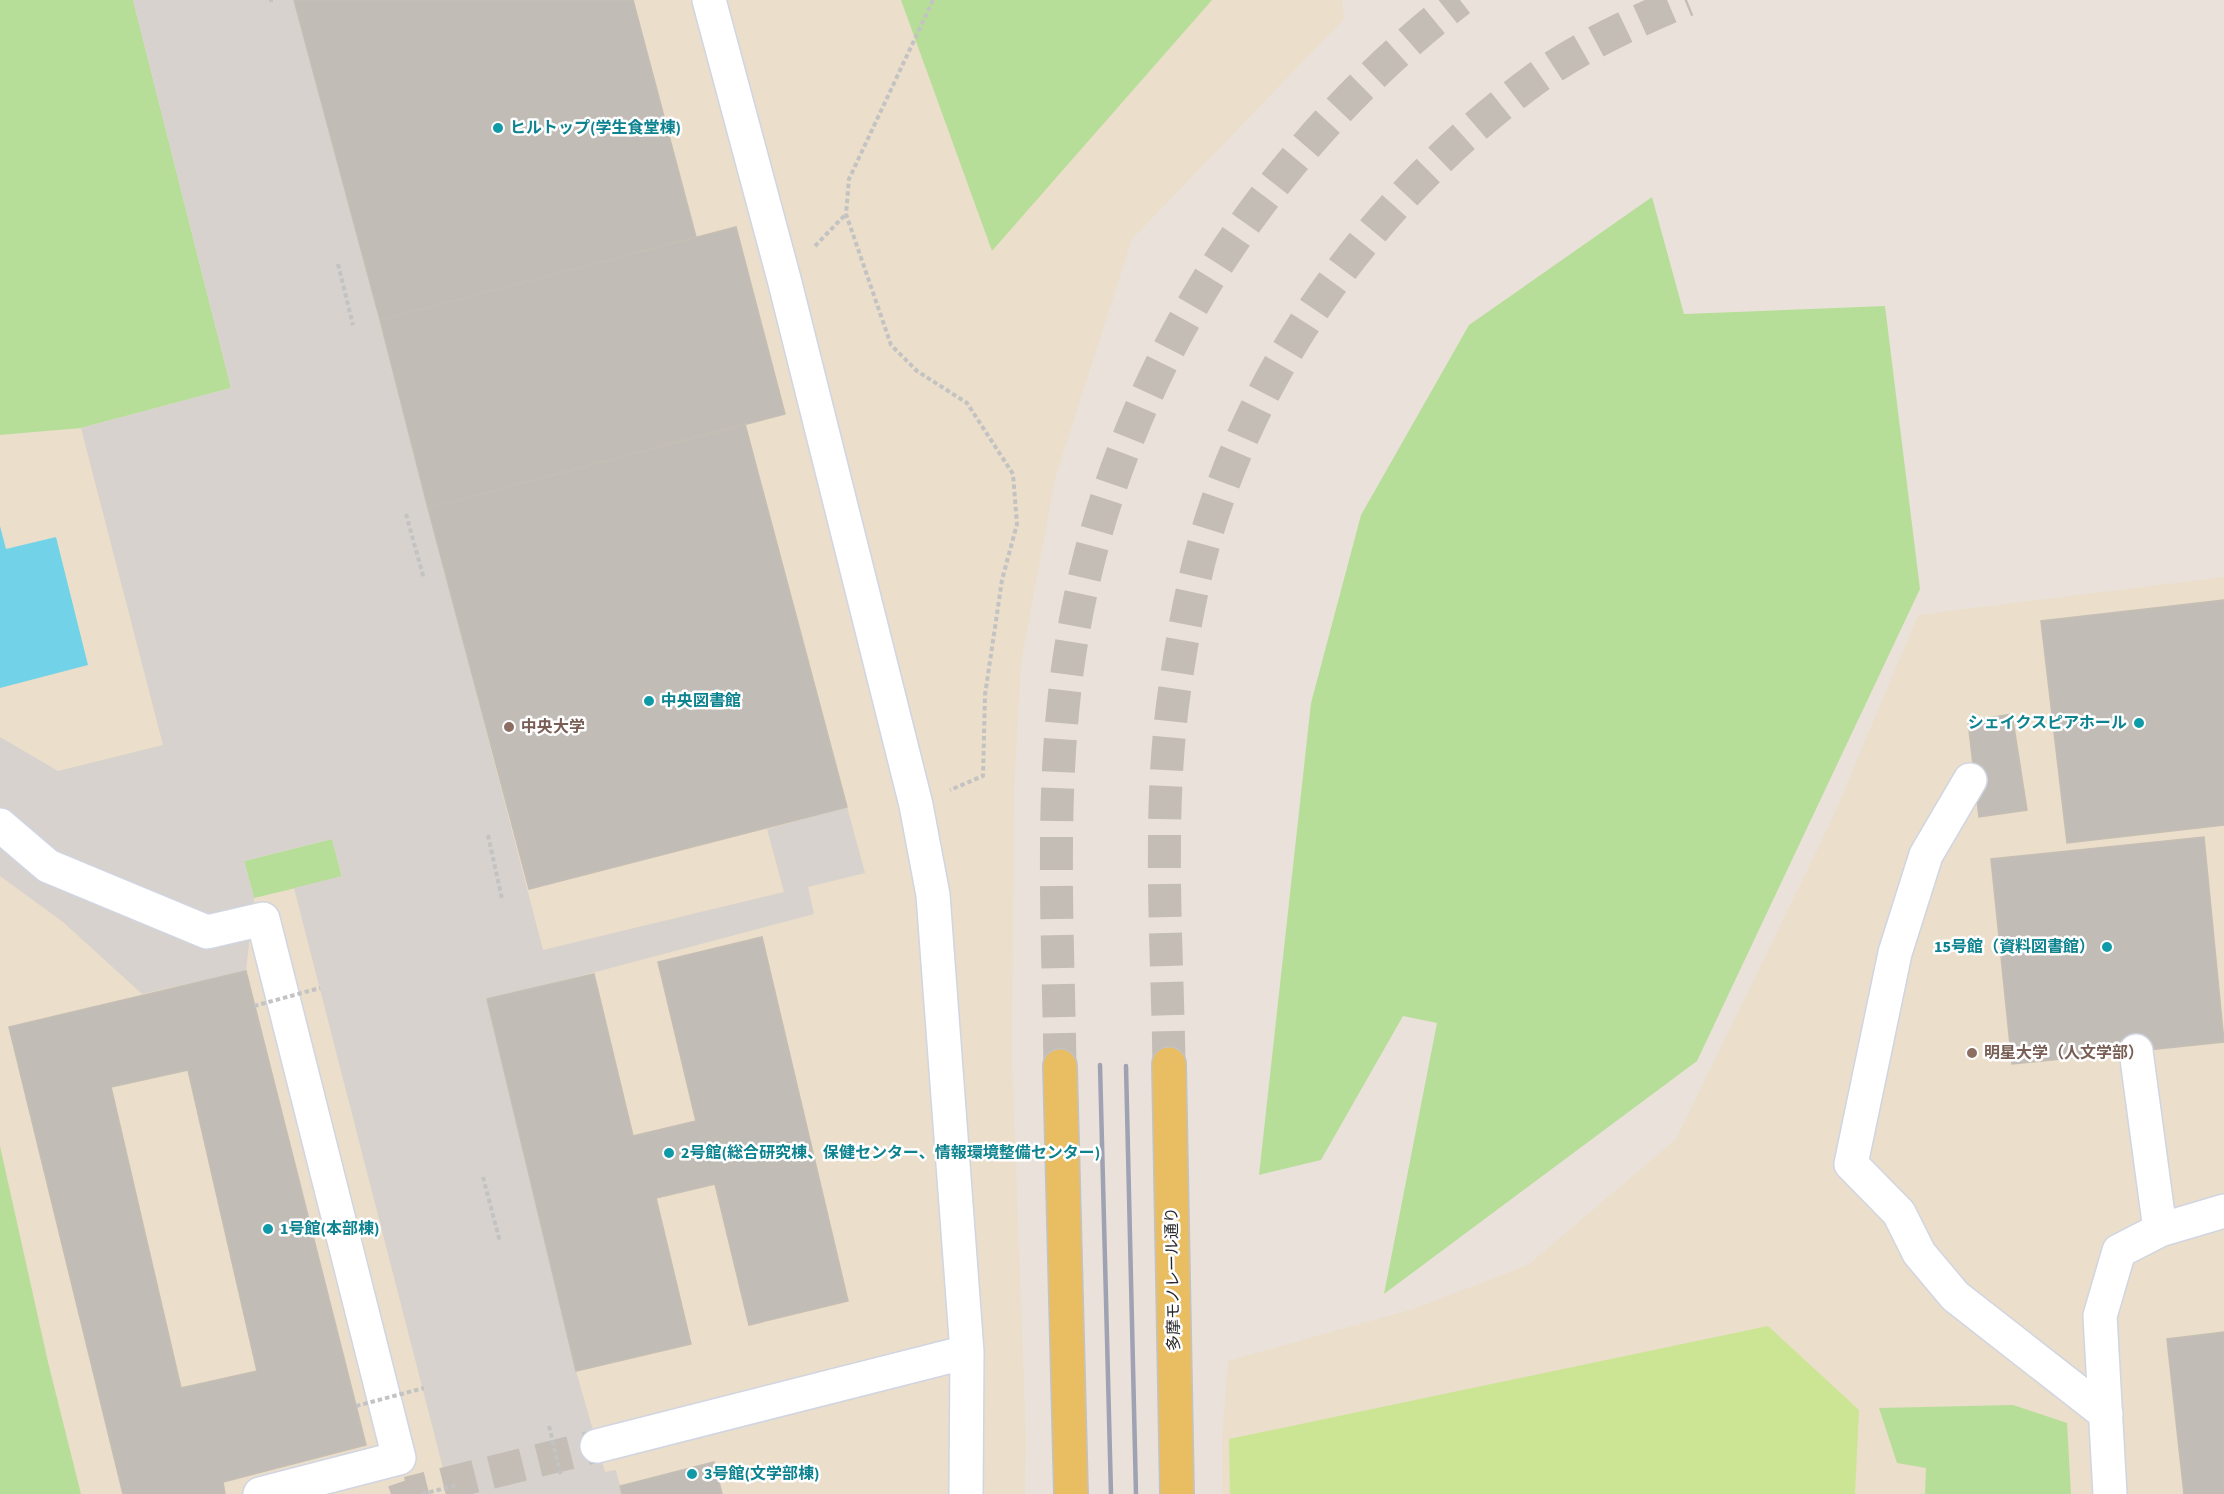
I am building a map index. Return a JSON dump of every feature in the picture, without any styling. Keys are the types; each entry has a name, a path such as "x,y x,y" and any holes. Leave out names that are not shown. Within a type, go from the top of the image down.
{"main road":[{"name":"多摩モノレール通り","path":"1168,1064 1177,1494"},
{"path":"1060,1066 1071,1494"}],"street":[{"path":"709,0 784,279 916,805 933,895 968,1352 966,1494"},
{"path":"1970,780 1926,855 1895,953 1851,1164 1899,1213 1919,1253 1955,1296 2106,1414"},
{"path":"0,825 48,866 207,932 263,919 408,1478 260,1494"},
{"path":"2136,1051 2160,1230"},
{"path":"2110,1494 2100,1316 2119,1251 2160,1230 2224,1212"},
{"path":"597,1446 968,1352"}],"path":[{"path":"916,805 983,776 985,694 1002,580 1017,524 1013,474 967,403 917,371 891,345 846,214 849,179 933,0"},
{"path":"338,264 352,325"},
{"path":"406,514 424,579"},
{"path":"488,836 502,899"},
{"path":"254,1006 320,988"},
{"path":"483,1177 500,1242"},
{"path":"356,1406 424,1388"},
{"path":"549,1426 561,1476"},
{"path":"408,1478 458,1485"}],"shaded area":[{"name":"中央大学","path":"0,0 1342,0 1344,19 1132,239 1055,479 1021,664 1014,791 1012,1057 1026,1439 1025,1494 0,1494"},
{"path":"133,0 296,0 543,950 784,892 767,829 847,807 865,873 808,887 814,914 539,987 528,1170 576,1371 605,1472 616,1470 622,1494 466,1494 444,1472 294,888 342,876 332,839 244,861 254,898 246,971 142,994 63,922 0,876 0,737 58,771 163,745 81,428 231,388"},
{"name":"明星大学（人文学部）","path":"2224,577 2224,1494 1222,1494 1222,1440 1228,1361 1416,1308 1528,1265 1676,1139 1833,817 1918,615"}],"green space":[{"path":"0,0 133,0 231,388 81,428 0,435"},
{"path":"901,0 1212,0 992,251"},
{"path":"1652,197 1684,314 1885,306 1920,589 1697,1061 1384,1294 1437,1023 1403,1016 1321,1160 1259,1175 1311,703 1361,515 1469,325"},
{"path":"332,839 342,877 254,898 244,861"},
{"path":"0,1146 48,1362 81,1494 0,1494"},
{"path":"1768,1326 1859,1410 1855,1494 1230,1494 1229,1439"},
{"path":"2013,1405 2067,1423 2071,1494 1925,1494 1926,1468 1897,1463 1879,1408"}],"water":[{"path":"0,526 6,549 56,537 88,665 0,688"}],"building":[{"name":"ヒルトップ(学生食堂棟)","path":"294,0 633,0 696,237 380,320"},
{"path":"736,227 785,414 428,508 380,320"},
{"name":"中央図書館","path":"745,424 847,807 529,889 428,508"},
{"name":"シェイクスピアホール","path":"2224,600 2224,825 2067,843 2041,621"},
{"path":"2012,714 2027,810 1979,817 1968,721"},
{"name":"15号館（資料図書館）","path":"2204,837 2224,1042 2012,1064 1991,859"},
{"name":"2号館(総合研究棟、保健センター、情報環境整備センター)","path":"762,937 848,1301 749,1325 715,1184 656,1198 691,1344 576,1371 487,999 594,974 633,1136 696,1121 658,962"},
{"name":"1号館(本部棟)","path":"246,971 366,1445 223,1482 225,1494 123,1494 9,1027","holes":["188,1070 257,1371 181,1388 111,1087"]},
{"path":"2224,1332 2224,1494 2184,1494 2167,1339"},
{"name":"3号館(文学部棟)","path":"714,1462 722,1494 622,1494 620,1486"}],"tunnel":[{"path":"1060,1066 1056,859 1063,703 1070,652 1090,556 1119,463 1156,374 1202,289 1256,208 1317,133 1385,63 1460,0"},
{"path":"1169,1064 1164,869 1165,820 1171,722 1177,674 1189,605 1206,536 1229,469 1258,404 1293,341 1333,282 1377,225 1426,173 1478,124 1534,80 1570,56 1647,17 1687,0"},
{"path":"404,1481 408,1493 597,1446"}],"railway":[{"path":"1100,1065 1111,1494"},
{"path":"1126,1066 1136,1494"}],"place":[{"name":"ヒルトップ(学生食堂棟)","path":"498,128"},
{"name":"中央図書館","path":"649,701"},
{"name":"シェイクスピアホール","path":"2139,723"},
{"name":"中央大学","path":"509,727"},
{"name":"15号館（資料図書館）","path":"2107,947"},
{"name":"明星大学（人文学部）","path":"1972,1053"},
{"name":"2号館(総合研究棟、保健センター、情報環境整備センター)","path":"669,1153"},
{"name":"1号館(本部棟)","path":"268,1229"},
{"name":"3号館(文学部棟)","path":"692,1474"}]}
